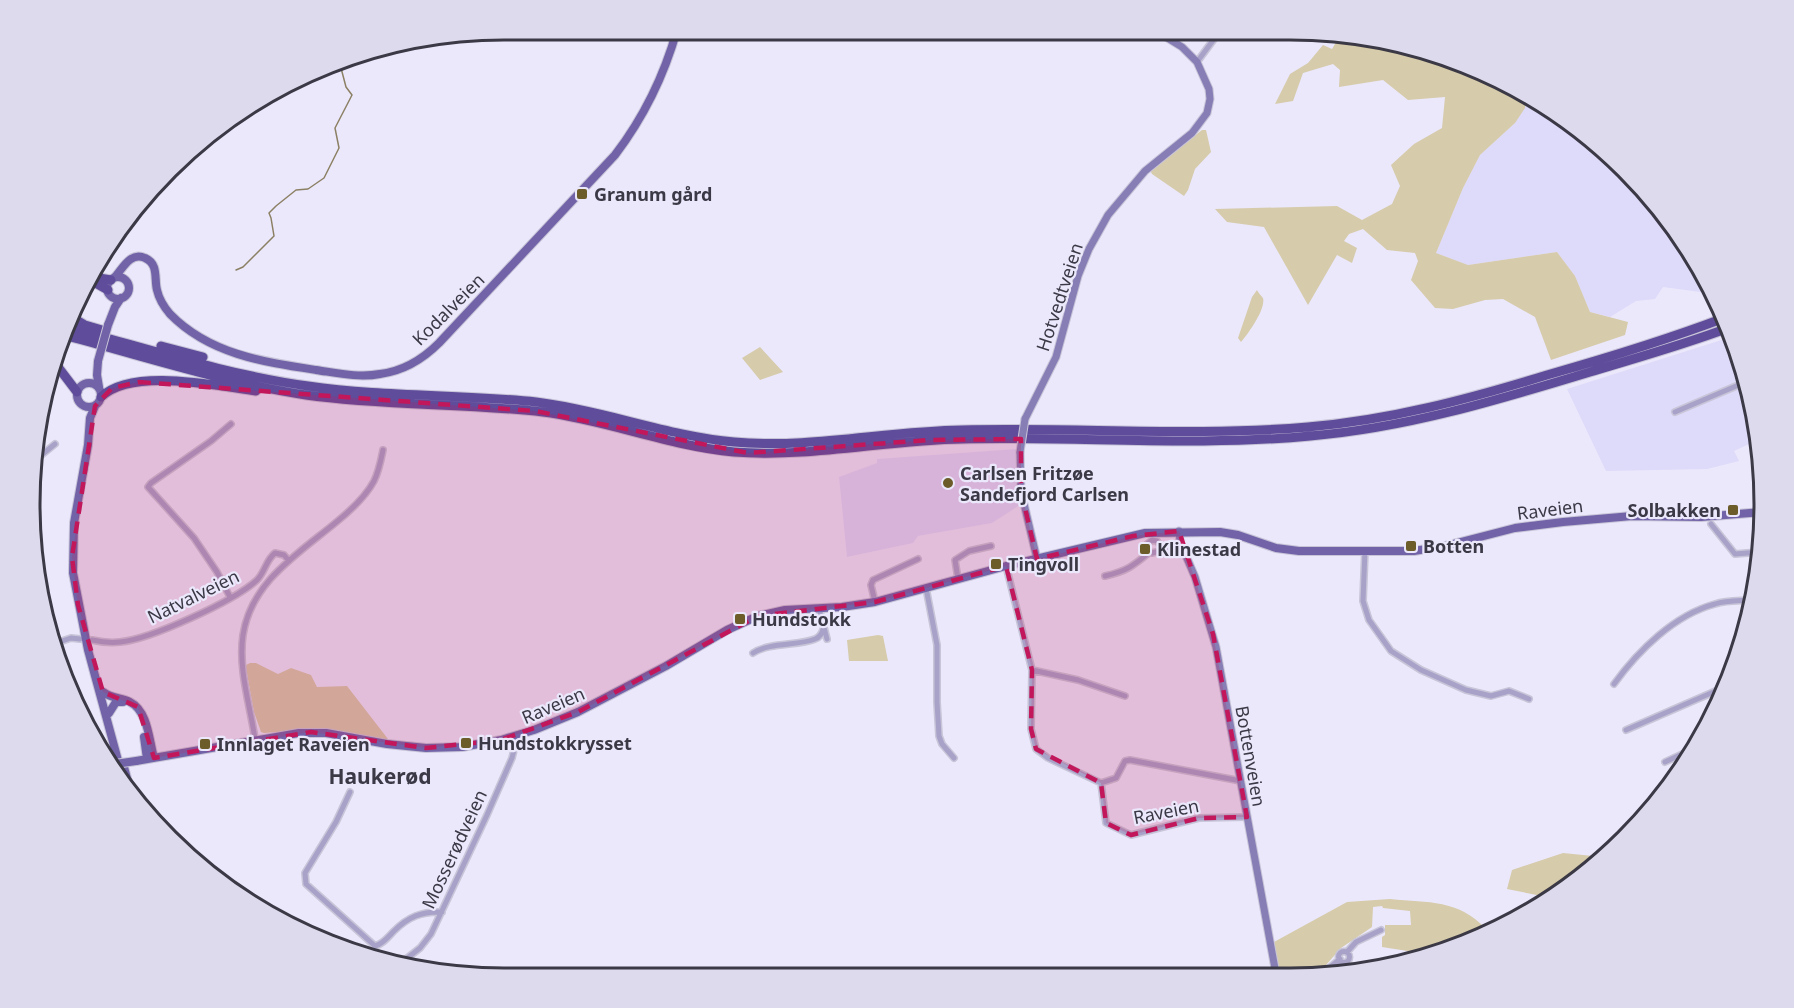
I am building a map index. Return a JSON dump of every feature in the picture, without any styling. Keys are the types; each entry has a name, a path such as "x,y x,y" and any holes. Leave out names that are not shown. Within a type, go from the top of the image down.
{"highway":[{"path":"100,278 112,279"},
{"path":"96,284 109,293"},
{"path":"79,321 92,327 276,378 282,382"},
{"path":"75,329 282,382 346,391 552,404 596,412 694,436 749,444 796,444 908,432 966,429 1263,430 1355,422 1431,408 1588,364 1715,321"},
{"path":"72,337 242,382 307,395 551,413 693,446 748,453 797,453 930,440 1263,439 1356,431 1433,417 1524,392 1719,331"},
{"path":"60,370 77,392"},
{"path":"100,393 117,386 156,381 300,397 307,395"}],"main road":[{"name":"Kodalveien","path":"129,260 141,257 151,262 155,269 157,293 165,309 198,336 230,352 270,363 346,374 372,375 401,369 426,355 439,343 615,155 631,135 656,90 674,40"},
{"name":"Hotvedtveien","path":"1037,559 1021,491 1020,452 1025,418 1056,357 1078,276 1089,249 1108,215 1145,171 1192,133 1207,113 1210,99 1209,89 1197,62 1186,50 1170,40"},
{"path":"108,324 112,279 129,260"},
{"path":"118,761 76,598 72,557 74,523 90,418 100,393 97,375 98,361 115,307 129,290 125,269 129,260"},
{"path":"112,279 120,277 128,282"},
{"path":"109,293 121,298"},
{"path":"87,383 98,361"},
{"path":"83,473 86,419 77,392 87,383 93,383 100,393"},
{"path":"82,405 95,406"},
{"name":"Raveien","path":"120,763 299,733 319,732 398,746 436,748 473,745 512,737 553,723 590,706 747,620 777,612 875,602 1006,566 1133,536 1179,531 1227,532 1290,550 1421,550 1515,528 1563,522 1632,516 1701,517 1754,512"},
{"name":"Bottenveien","path":"1179,531 1182,546 1195,577 1213,634 1275,968"},
{"path":"83,628 125,770"},
{"path":"103,692 112,698 131,702 141,711 150,758"},
{"path":"109,712 113,705 121,702 129,704 137,711 150,758"}],"street":[{"path":"1197,62 1213,40"},
{"path":"1675,412 1738,385"},
{"path":"230,597 217,572 194,538 148,487 231,424"},
{"path":"43,454 55,444"},
{"path":"255,739 242,664 243,635 255,599 266,583 289,561 350,511 364,496 375,480 383,450"},
{"path":"1711,524 1737,556 1751,554"},
{"path":"1150,552 1146,545 1152,540 1157,541 1164,550"},
{"path":"958,579 955,560 969,551 990,546"},
{"path":"1105,576 1130,569 1143,561 1150,552 1182,546"},
{"path":"1365,550 1363,601 1369,620 1391,651 1422,670 1466,690 1491,696 1509,691 1528,699"},
{"name":"Natvalveien","path":"92,640 118,642 138,638 177,624 230,597 257,580 275,553 284,555 289,561"},
{"path":"875,602 871,585 873,580 918,559"},
{"path":"1006,566 1032,670 1031,729 1036,749 1048,758 1101,783 1116,778 1122,764 1130,760 1241,780"},
{"path":"926,588 938,645 939,736 942,744 954,758"},
{"path":"1614,684 1640,652 1676,623 1702,608 1723,602 1743,601"},
{"path":"819,608 827,639"},
{"path":"753,653 769,647 816,639 824,627"},
{"path":"61,641 71,638 80,639"},
{"path":"1640,652 1647,659"},
{"path":"1032,670 1078,680 1125,696"},
{"path":"1626,730 1713,692"},
{"path":"1655,708 1658,716"},
{"name":"Mosserødveien","path":"408,958 426,941 442,912 512,758 514,750 512,737"},
{"path":"1665,762 1678,756"},
{"name":"Raveien","path":"1101,783 1106,823 1131,835 1199,818 1247,817"},
{"path":"350,792 336,822 305,873 306,884 375,946 381,944 402,923 417,915 425,912 442,912"},
{"path":"1332,966 1340,959 1341,953 1347,952 1356,942 1381,930"}],"highlighted area":[{"path":"139,382 535,411 748,453 930,440 1021,439 1021,491 1037,559 1133,536 1179,531 1213,634 1247,817 1199,818 1131,835 1106,823 1101,783 1036,749 1031,729 1032,670 1006,566 875,602 758,616 578,712 501,740 426,748 311,732 154,758 138,707 103,692 78,605 72,557 95,406 112,388"}],"shaded area":[{"path":"1336,43 1410,56 1467,76 1525,105 1515,123 1480,155 1463,188 1436,253 1468,265 1557,252 1575,276 1590,312 1628,322 1625,335 1551,360 1535,317 1503,299 1485,300 1453,309 1435,308 1411,280 1418,261 1415,253 1387,250 1363,229 1349,234 1344,241 1357,248 1352,263 1337,255 1308,305 1264,227 1227,222 1215,209 1337,206 1362,220 1392,204 1400,186 1391,165 1414,144 1442,128 1445,97 1408,100 1383,80 1339,87 1340,70 1333,64 1303,73 1293,101 1275,104 1290,74 1308,63 1323,45 1332,49"},
{"path":"1522,103 1572,136 1596,156 1618,176 1658,222 1702,292 1663,287 1655,299 1636,301 1610,317 1590,312 1575,276 1557,252 1468,265 1436,253 1463,188 1480,155 1515,123"},
{"path":"1202,130 1206,130 1211,152 1195,169 1184,196 1152,174 1150,170"},
{"path":"1257,290 1263,298 1262,308 1241,342 1238,338 1252,297"},
{"path":"1723,340 1738,384 1750,444 1734,451 1739,461 1707,469 1606,471 1567,389"},
{"path":"760,347 783,372 760,380 742,358"},
{"path":"1016,449 1020,505 992,523 918,536 913,543 847,557 839,477 877,463 877,459"},
{"path":"883,636 888,661 849,661 847,640"},
{"path":"256,663 278,674 291,668 311,675 317,687 347,686 388,739 319,729 261,732 254,712 246,668 246,665"},
{"path":"1563,853 1591,856 1538,895 1507,889 1512,870"},
{"path":"1390,899 1442,904 1465,912 1482,926 1411,952 1382,947 1385,925 1411,925 1410,911 1382,906 1373,907 1372,927 1341,948 1325,967 1278,968 1274,942 1347,902"}],"waterway":[{"path":"236,270 243,267 274,236 269,213 296,190 308,189 324,178 339,148 335,128 352,95 346,87 342,70"}],"place":[{"name":"Granum gård","path":"582,194"},
{"name":"Carlsen Fritzøe Sandefjord Carlsen","path":"948,483"},
{"name":"Solbakken","path":"1733,510"},
{"name":"Botten","path":"1411,546"},
{"name":"Klinestad","path":"1145,549"},
{"name":"Tingvoll","path":"996,564"},
{"name":"Hundstokk","path":"740,619"},
{"name":"Hundstokkrysset","path":"466,743"},
{"name":"Innlaget Raveien","path":"205,744"}],"district":[{"name":"Haukerød","path":"380,776"}]}
